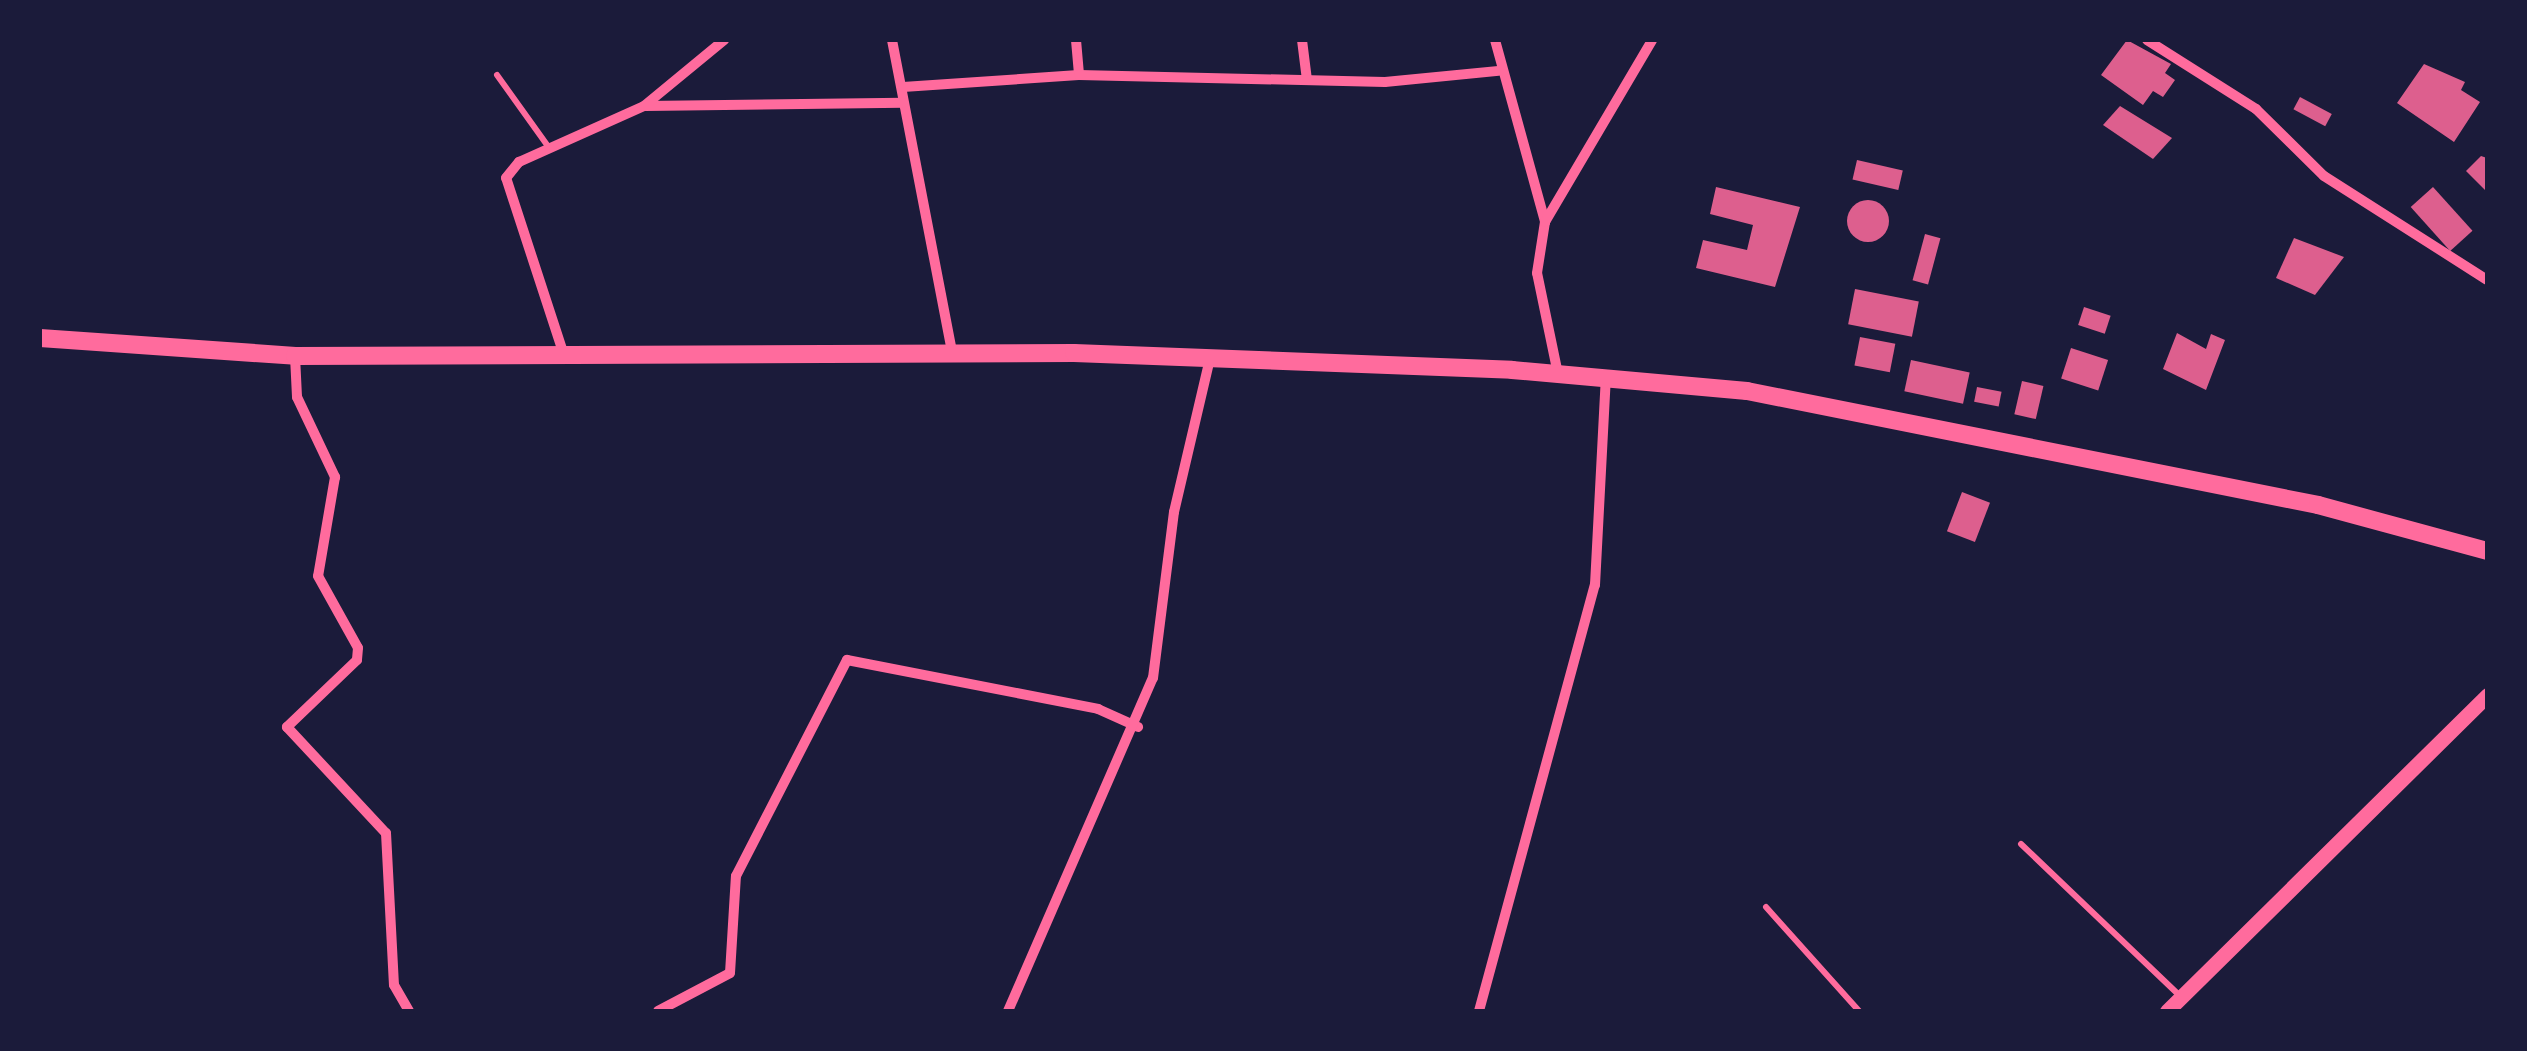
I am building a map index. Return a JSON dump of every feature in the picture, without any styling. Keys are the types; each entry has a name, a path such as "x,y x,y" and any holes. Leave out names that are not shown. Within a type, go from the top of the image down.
{"main road":[{"path":"40,338 295,356 952,352 1210,358 1606,378 1747,392 2318,505 2487,551"}],"street":[{"path":"563,352 506,195 506,178 520,162 644,106 724,40"},
{"path":"892,40 952,352"},
{"path":"1076,40 1079,75"},
{"path":"1302,40 1307,80"},
{"path":"1495,40 1498,71 1545,222"},
{"path":"1558,374 1537,272 1545,222 1652,40"},
{"path":"2148,40 2256,109 2324,176 2487,280"},
{"path":"904,87 1079,75 1307,80 1498,71"},
{"path":"644,106 903,103"},
{"path":"295,356 296,397 335,478 318,576 358,648 357,660 287,727 386,833 394,985 409,1011"},
{"path":"1008,1011 1138,727 1210,358"},
{"path":"1479,1011 1595,585 1606,378"},
{"path":"658,1011 730,973 736,876 847,660 1098,709 1138,727"},
{"path":"2167,1011 2487,695"}],"lane":[{"path":"497,75 550,150"},
{"path":"2021,844 2181,997"},
{"path":"1766,907 1858,1011"}],"building":[{"path":"2127,40 2171,64 2165,73 2175,80 2163,97 2153,91 2143,105 2101,75"},
{"path":"2424,64 2465,82 2461,90 2480,102 2454,142 2397,103"},
{"path":"2300,97 2332,114 2325,126 2293,109"},
{"path":"2120,106 2172,138 2153,159 2103,125"},
{"path":"2481,156 2487,158 2487,192 2466,171"},
{"path":"1857,160 1903,171 1898,190 1853,179"},
{"path":"1716,187 1800,207 1775,287 1696,268 1703,240 1747,250 1753,225 1710,214"},
{"path":"2433,187 2472,231 2450,251 2411,207"},
{"path":"1868,200 1883,206 1889,221 1883,236 1868,242 1853,236 1847,221 1853,206"},
{"path":"1925,234 1940,238 1928,285 1913,280"},
{"path":"2294,238 2344,257 2315,295 2276,278"},
{"path":"1855,289 1919,301 1912,337 1848,324"},
{"path":"2084,307 2111,316 2105,334 2078,325"},
{"path":"2177,333 2206,349 2211,334 2225,340 2206,390 2163,369"},
{"path":"1860,337 1895,344 1890,372 1854,365"},
{"path":"2071,348 2108,360 2098,390 2061,378"},
{"path":"1911,360 1970,372 1963,404 1904,391"},
{"path":"2022,381 2043,386 2036,419 2014,414"},
{"path":"1977,387 2002,392 1999,406 1974,402"},
{"path":"1962,492 1990,503 1975,542 1947,531"}]}
